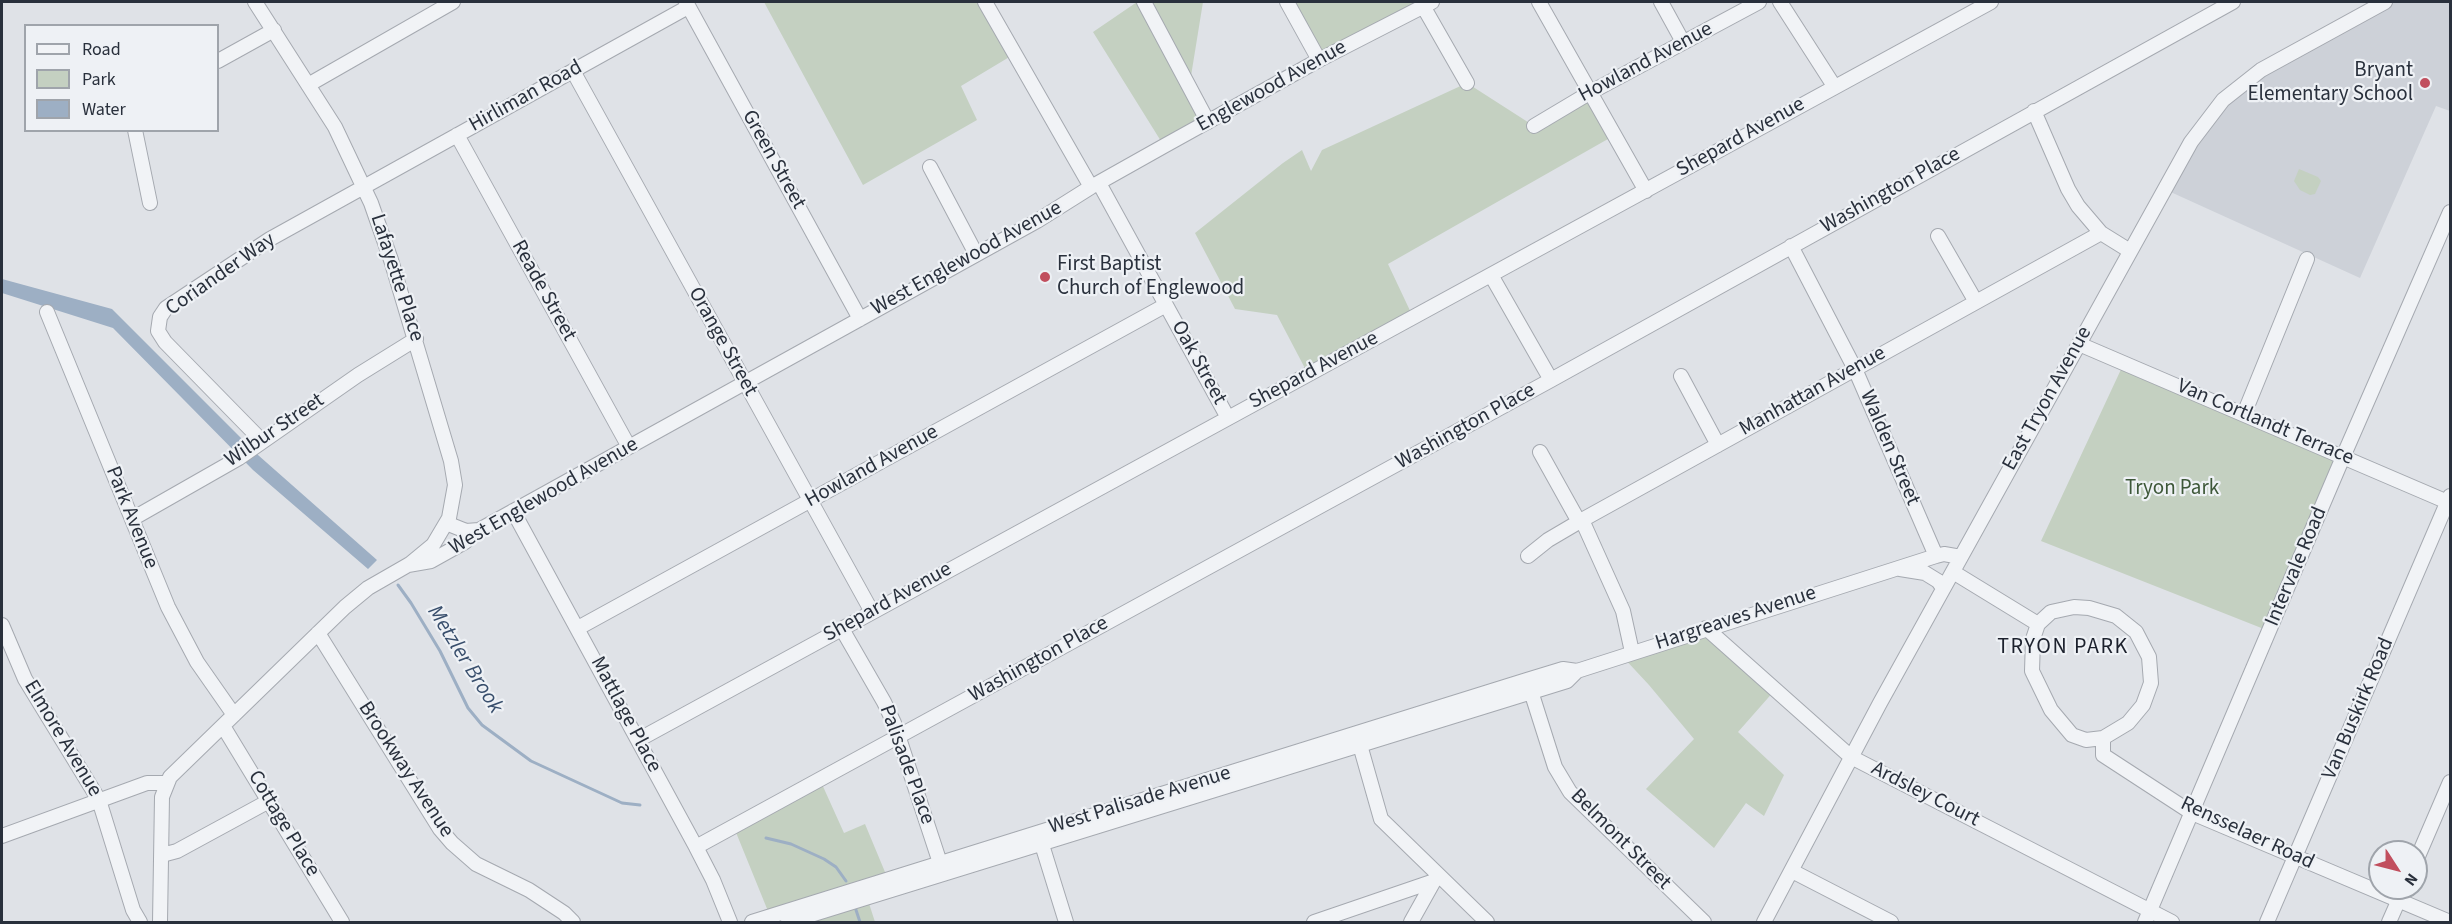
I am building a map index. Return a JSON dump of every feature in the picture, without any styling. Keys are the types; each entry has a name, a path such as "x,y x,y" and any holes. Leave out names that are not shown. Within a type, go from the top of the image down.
{"street":[{"name":"Lafayette Place","path":"255,2 334,127 364,186 385,241 416,339 454,473 453,503 446,523 433,545 408,565"},
{"path":"308,85 453,2"},
{"name":"Oak Street","path":"985,2 1166,305 1228,418"},
{"path":"1144,2 1208,122"},
{"path":"1287,2 1319,60"},
{"path":"1539,2 1646,191"},
{"path":"1660,2 1683,42"},
{"name":"Howland Avenue","path":"1534,126 1591,92 1759,2"},
{"path":"1780,2 1834,86"},
{"name":"Shepard Avenue","path":"638,740 1991,2"},
{"name":"Washington Place","path":"696,848 1551,380 2233,2"},
{"name":"East Tryon Avenue","path":"1764,922 1851,757 2190,141 2223,100 2261,70 2385,2"},
{"name":"Hirliman Road","path":"364,186 573,71 687,4"},
{"name":"Green Street","path":"687,4 860,319"},
{"path":"1427,4 1467,83"},
{"name":"Englewood Avenue","path":"1114,174 1319,60 1427,4"},
{"path":"219,60 274,30"},
{"name":"Orange Street","path":"573,71 872,612"},
{"path":"2034,111 2068,189 2078,206 2102,232 2130,251"},
{"path":"135,132 150,202"},
{"name":"Reade Street","path":"457,135 628,447"},
{"path":"930,167 976,255"},
{"name":"West Englewood Avenue","path":"166,783 176,770 356,597 408,565 431,561 465,542 479,530 1037,221 1114,174"},
{"name":"Coriander Way","path":"261,442 165,342 158,331 160,316 174,302 270,239 364,186"},
{"name":"Intervale Road","path":"2148,917 2343,457 2451,212"},
{"name":"Manhattan Avenue","path":"1528,556 1548,540 1581,521 2102,232"},
{"path":"1938,236 1976,302"},
{"name":"Walden Street","path":"1791,246 1855,369 1935,556"},
{"path":"2244,414 2307,259"},
{"path":"1491,275 1551,380"},
{"name":"Howland Avenue","path":"578,628 1166,305"},
{"name":"Park Avenue","path":"47,312 181,635 203,672 234,715"},
{"name":"Wilbur Street","path":"132,519 239,458 358,375 416,339"},
{"name":"Van Cortlandt Terrace","path":"2079,344 2343,457 2450,500"},
{"path":"1681,376 1718,445"},
{"path":"1540,453 1581,521 1623,611 1632,652"},
{"name":"Van Buskirk Road","path":"2267,922 2450,500"},
{"name":"Mattlage Place","path":"513,511 713,880 730,922"},
{"path":"446,523 466,531 479,530"},
{"name":"Hargreaves Avenue","path":"1529,686 1563,669 1578,670 1935,556 1944,554 1961,557"},
{"name":"Hargreaves Avenue","path":"1895,568 1925,573 1944,588"},
{"path":"1953,572 2038,624"},
{"path":"2089,608 2116,616 2136,632 2144,644 2151,671 2148,694 2136,715 2103,738 2086,740 2072,735 2051,710 2032,670 2033,639 2038,624 2051,612 2060,609 2089,608"},
{"name":"Elmore Avenue","path":"2,625 25,679 99,800 133,910 140,922"},
{"name":"Ardsley Court","path":"1706,628 1851,757 2148,917 2172,922"},
{"name":"Palisade Place","path":"842,629 884,702 899,737 942,869"},
{"name":"Brookway Avenue","path":"318,633 452,843 476,864 529,890 564,913 573,922"},
{"name":"West Palisade Avenue","path":"752,922 942,869 1529,686"},
{"name":"Belmont Street","path":"1529,686 1555,767 1570,792 1704,922"},
{"name":"Cottage Place","path":"223,726 342,922"},
{"name":"Rensselaer Road","path":"2103,738 2103,755 2192,813 2295,857 2368,882"},
{"path":"1359,739 1381,819 1436,878 1487,922"},
{"path":"2425,840 2451,782"},
{"path":"2,836 147,783 166,783 162,800 160,922"},
{"path":"162,855 177,851 269,801"},
{"path":"1040,839 1066,922"},
{"name":"West Palisade Avenue","path":"788,922 942,869"},
{"path":"1792,871 1892,922"},
{"path":"1314,922 1436,878"},
{"path":"1411,922 1436,878"},
{"path":"2389,922 2399,900"},
{"name":"Rensselaer Road","path":"2412,900 2450,922"}],"shaded area":[{"path":"2385,2 2450,2 2450,111 2436,106 2360,278 2164,189 2223,100"}],"green space":[{"path":"764,2 985,2 1016,53 961,86 977,120 863,185"},
{"path":"1137,2 1203,2 1191,76 1208,122 1164,146 1093,32"},
{"path":"1287,2 1430,2 1319,60"},
{"path":"1467,83 1534,126 1591,92 1615,135 1388,264 1413,317 1308,374 1277,315 1235,309 1195,233 1302,150 1311,171 1322,150"},
{"path":"2299,169 2318,177 2321,181 2315,194 2310,195 2300,190 2294,181"},
{"name":"Tryon Park","path":"2124,363 2343,457 2269,631 2041,541"},
{"path":"1706,628 1775,690 1738,732 1784,775 1764,816 1746,803 1714,848 1646,789 1694,739 1622,656"},
{"path":"821,782 844,833 865,824 890,884 865,891 875,922 811,922 808,910 772,921 735,830"}],"water":[{"path":"2,279 112,309 258,455 377,560 368,569 253,470 113,328 2,293"}],"waterway":[{"name":"Metzler Brook","path":"398,585 440,651 468,708 482,725 531,761 622,803 640,805"},
{"name":"Metzler Brook","path":"766,838 791,844 824,859 836,867 846,881"},
{"name":"Metzler Brook","path":"856,910 860,922"}],"place":[{"name":"Bryant Elementary School","path":"2425,83"},
{"name":"First Baptist Church of Englewood","path":"1045,277"}],"district":[{"name":"TRYON PARK","path":"2063,648"}]}
